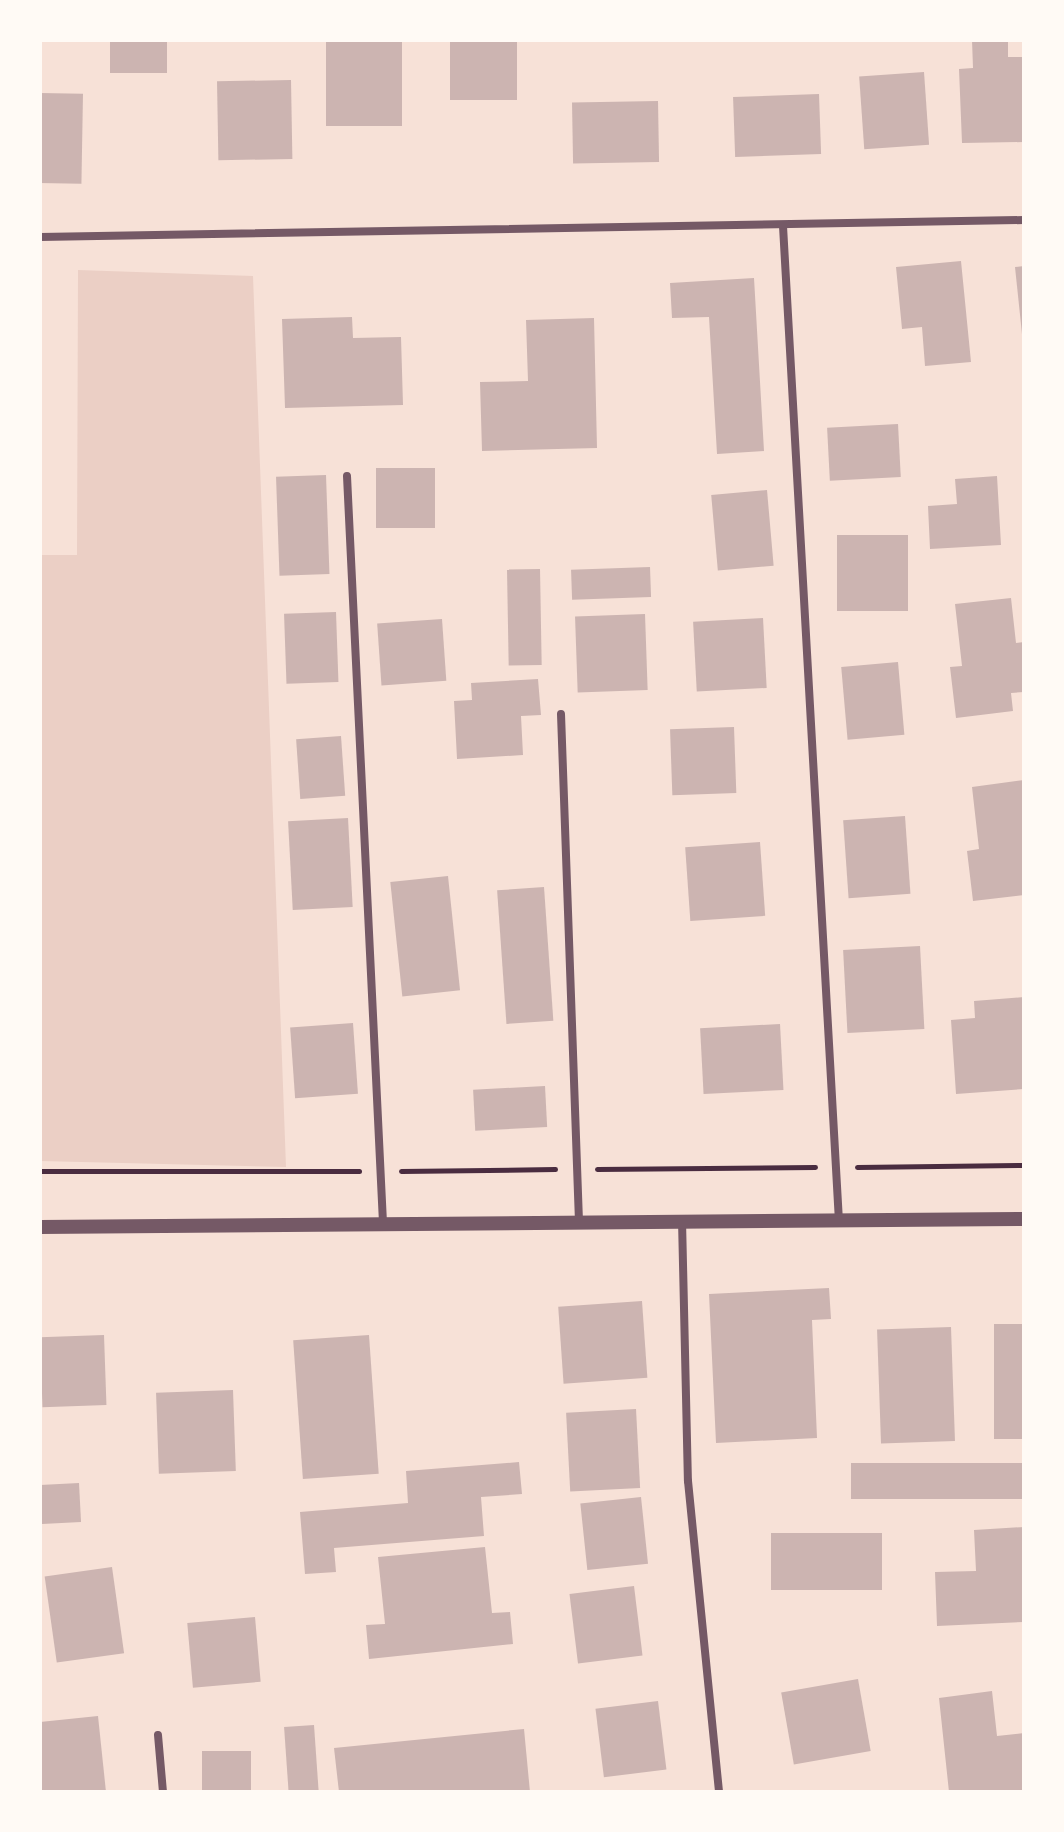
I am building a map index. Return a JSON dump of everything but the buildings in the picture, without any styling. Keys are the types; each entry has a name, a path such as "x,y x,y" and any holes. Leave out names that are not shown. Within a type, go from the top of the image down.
{"street":[{"path":"40,237 1024,220"},
{"path":"783,226 839,1220"},
{"path":"347,476 383,1223"},
{"path":"561,714 579,1221"},
{"path":"40,1227 1024,1219"},
{"path":"682,1220 688,1481 719,1792"},
{"path":"158,1735 163,1792"}],"path":[{"path":"40,1171 1024,1165"}],"shaded area":[{"path":"78,270 253,276 286,1167 40,1161 40,555 77,555"}]}
